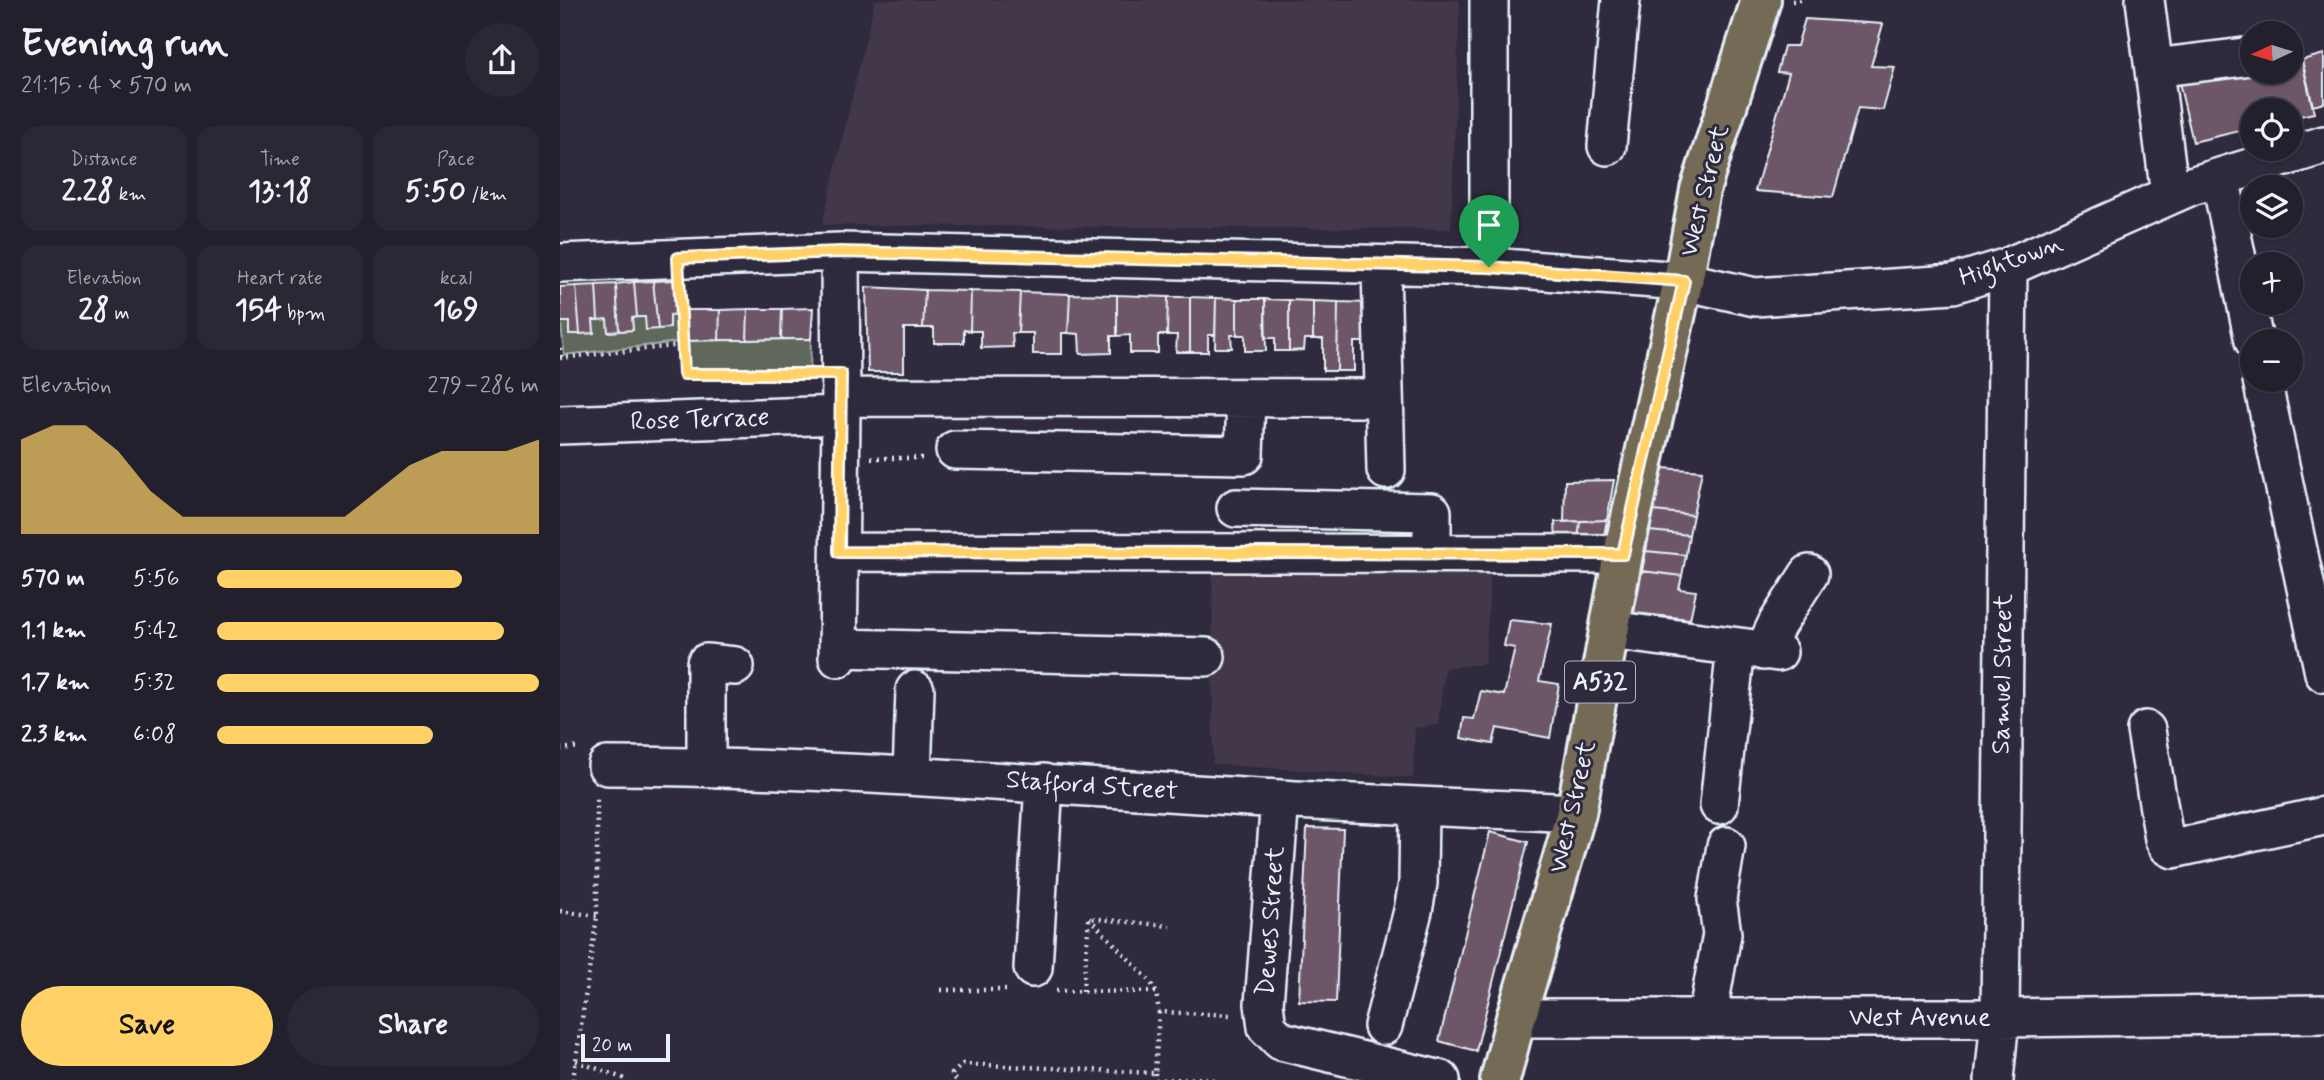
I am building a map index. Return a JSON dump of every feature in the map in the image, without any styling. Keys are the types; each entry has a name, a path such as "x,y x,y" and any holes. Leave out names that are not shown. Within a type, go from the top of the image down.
{"main road":[{"name":"West Street","path":"1500,1080 1576,813 1623,554 1684,281 1700,190 1761,0"}],"street":[{"path":"1489,0 1489,267"},
{"path":"1607,146 1621,0"},
{"path":"2144,0 2170,195"},
{"path":"2154,68 2240,57"},
{"name":"Hightown","path":"560,263 840,252 1489,267 1684,281 1755,297 1953,284 2008,267 2170,195 2324,145"},
{"path":"2220,177 2252,329"},
{"path":"840,252 838,653 1206,657"},
{"path":"1381,265 1385,470"},
{"name":"Samuel Street","path":"1994,1080 2000,1018 2008,267"},
{"path":"2265,392 2324,673"},
{"name":"Rose Terrace","path":"560,425 841,396 1383,398"},
{"path":"955,450 1244,456 1246,398"},
{"path":"1236,553 1237,470"},
{"path":"1236,508 1433,512 1432,553"},
{"path":"839,552 1623,554"},
{"path":"1719,805 1759,650 1810,574"},
{"path":"1609,630 1759,650"},
{"path":"706,766 706,663 735,666"},
{"path":"912,775 915,690"},
{"path":"2146,730 2164,839 2168,846 2174,849 2324,816"},
{"name":"Stafford Street","path":"602,776 706,766 912,775 1280,799 1576,813"},
{"path":"1032,983 1044,783"},
{"name":"Dewes Street","path":"1280,799 1265,1011 1267,1027 1282,1041 1441,1080"},
{"path":"1383,1027 1415,902 1418,883 1419,806"},
{"path":"1707,1018 1722,934 1717,899 1726,846"},
{"name":"West Avenue","path":"1516,1018 2000,1018 2324,1014"}],"path":[{"path":"678,258 684,374 841,396"},
{"path":"560,348 560,358 683,345"},
{"path":"840,458 945,458 955,450"},
{"path":"573,1080 597,916 602,776"},
{"path":"560,911 597,916"},
{"path":"1083,991 1089,918"},
{"path":"1089,918 1170,926"},
{"path":"1089,918 1150,981 1156,992 1159,1012 1154,1073 1156,1080 1214,1080"},
{"path":"941,990 1032,983 1083,991 1156,992"},
{"path":"1159,1012 1239,1015 1265,1011"},
{"path":"576,1061 628,1080"},
{"path":"956,1080 952,1074 963,1065 1154,1073"},
{"path":"1106,1080 1108,1070"}],"shaded area":[{"path":"875,0 1460,0 1451,229 822,225"},
{"path":"1212,565 1491,569 1485,664 1445,668 1438,725 1415,728 1413,778 1213,764"}],"green space":[{"path":"677,314 679,342 564,355 561,322 569,322 570,334 594,333 593,320 607,319 608,332 633,330 632,318"},
{"path":"811,339 810,370 685,372 685,341"}],"building":[{"path":"1805,19 1883,24 1871,66 1895,67 1883,110 1858,108 1833,197 1755,191 1789,73 1777,72 1784,46 1797,46"},
{"path":"2324,54 2324,103 2313,106 2303,60"},
{"path":"2303,66 2314,113 2303,115 2303,98 2240,98 2240,131 2193,142 2178,78 2240,73 2240,84 2303,84"},
{"path":"676,280 677,314 670,315 670,328 658,329 653,281"},
{"path":"653,281 658,329 646,330 645,317 637,317 634,282"},
{"path":"634,282 637,317 632,318 633,330 619,331 616,284"},
{"path":"616,284 619,331 608,332 607,319 598,320 596,285"},
{"path":"596,285 598,320 593,320 594,333 580,334 576,286"},
{"path":"576,286 580,334 569,334 569,322 561,322 560,287"},
{"path":"866,287 925,290 923,328 904,328 904,372 868,372"},
{"path":"925,290 971,291 970,331 964,330 964,343 934,343 934,328 923,328"},
{"path":"971,291 1020,292 1018,333 1012,333 1013,347 981,348 981,331 970,331"},
{"path":"1020,292 1070,294 1068,333 1062,333 1062,354 1033,354 1033,333 1018,333"},
{"path":"1070,294 1117,295 1117,336 1111,336 1111,353 1080,354 1079,334 1068,333"},
{"path":"1117,295 1168,297 1167,335 1158,335 1158,353 1130,353 1130,335 1117,336"},
{"path":"1168,297 1190,297 1190,352 1176,352 1177,335 1167,335"},
{"path":"1190,297 1216,298 1215,335 1208,335 1208,352 1190,352"},
{"path":"1216,298 1237,299 1237,335 1231,335 1232,348 1215,348"},
{"path":"1237,299 1265,299 1266,351 1245,351 1245,335 1237,335"},
{"path":"1265,299 1289,300 1289,351 1275,351 1275,338 1265,338"},
{"path":"1289,300 1313,301 1313,339 1305,339 1304,350 1289,351"},
{"path":"1313,301 1338,302 1337,371 1323,371 1323,339 1313,339"},
{"path":"1338,302 1371,303 1370,342 1354,342 1354,371 1337,371"},
{"path":"813,308 811,339 781,339 782,309"},
{"path":"748,309 747,340 719,340 720,310"},
{"path":"748,309 782,309 781,339 747,340"},
{"path":"685,310 720,310 719,340 685,341"},
{"path":"1662,468 1702,471 1693,515 1654,511"},
{"path":"1614,480 1607,520 1564,522 1565,481"},
{"path":"1654,511 1693,515 1689,535 1650,531"},
{"path":"1607,520 1603,541 1578,541 1580,521"},
{"path":"1580,521 1578,541 1556,542 1555,522"},
{"path":"1650,531 1689,535 1686,555 1646,551"},
{"path":"1646,551 1686,555 1682,576 1642,571"},
{"path":"1642,571 1682,576 1679,589 1696,591 1690,619 1634,613"},
{"path":"1509,620 1552,624 1539,681 1559,684 1550,738 1497,728 1493,744 1461,738 1464,718 1474,719 1481,691 1504,695 1515,648 1504,646"},
{"path":"1307,828 1343,829 1336,1002 1299,1001"},
{"path":"1490,832 1528,842 1476,1051 1439,1041"}],"route":[{"path":"840,252 1489,267 1684,281 1623,554 839,552 841,374 684,374 678,258 840,252"}]}
